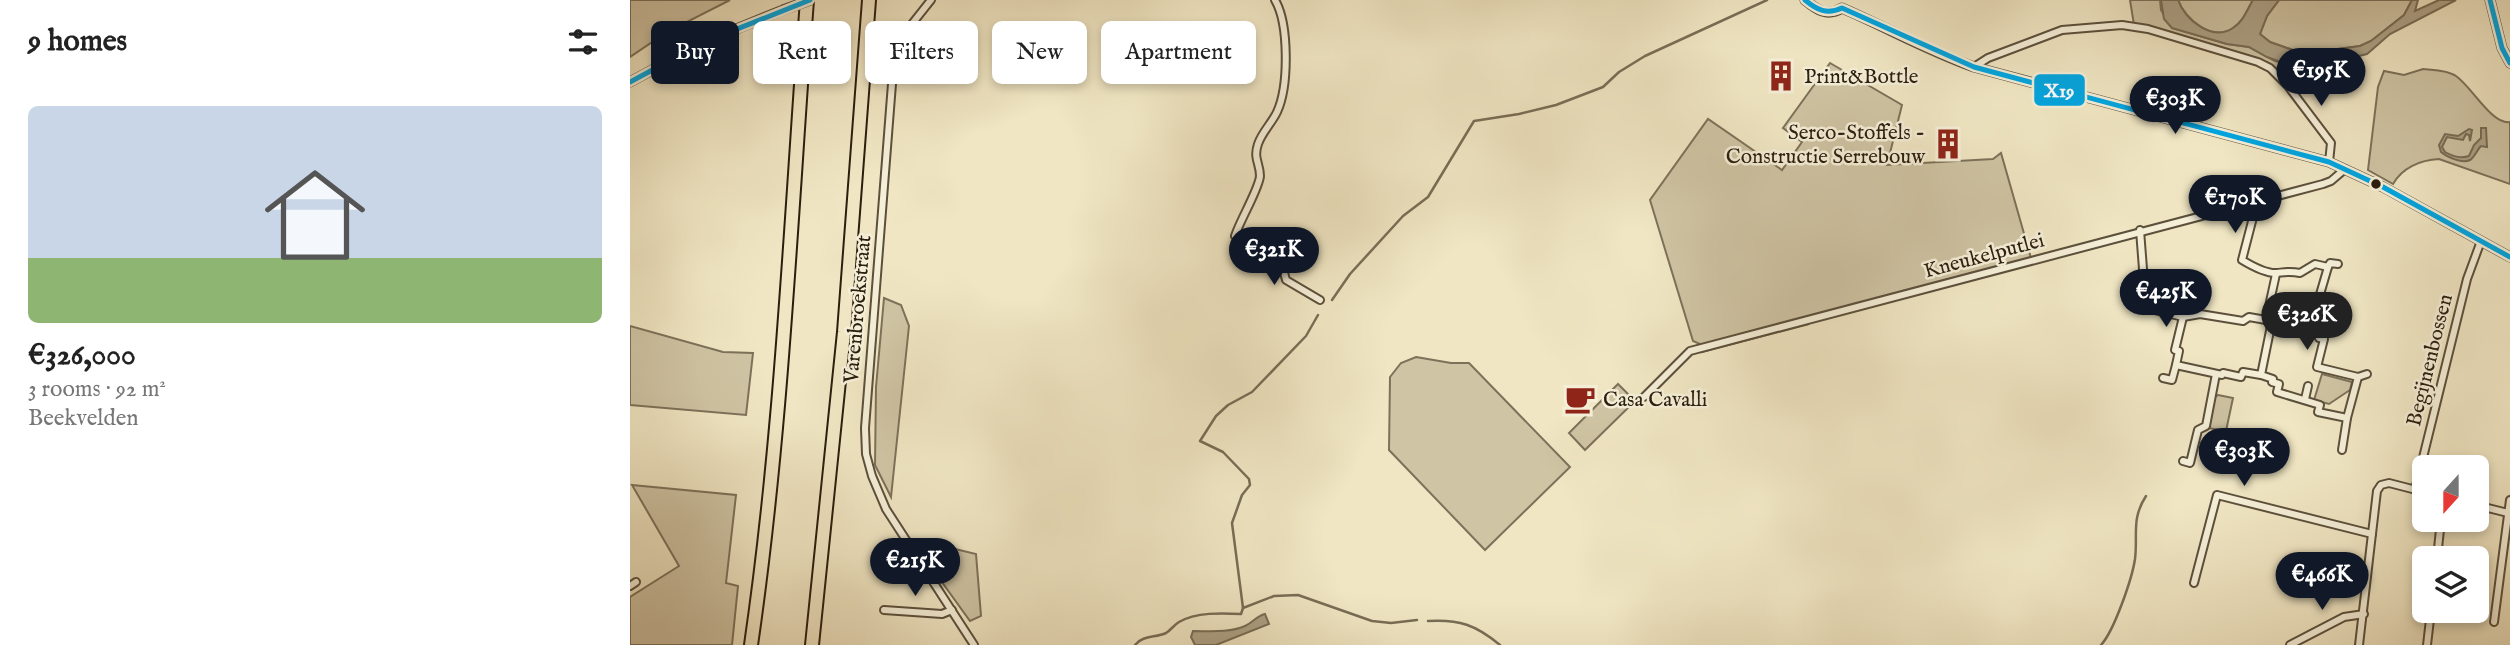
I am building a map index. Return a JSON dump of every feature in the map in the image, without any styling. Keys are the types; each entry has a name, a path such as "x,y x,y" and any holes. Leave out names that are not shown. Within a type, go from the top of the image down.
{"highway":[{"path":"751,645 761,576 778,398 808,0"},
{"path":"812,645 844,332 869,0"}],"street":[{"path":"630,82 702,43 808,0"},
{"name":"Varenbroekstraat","path":"931,0 904,34 892,71 865,428 866,454 872,476 887,509 974,645"},
{"path":"1275,0 1283,30 1285,75 1282,95 1277,111 1259,141 1255,155 1260,177 1235,236 1246,248 1282,265 1286,280 1320,300"},
{"path":"1805,0 1825,13 1833,13 1840,4 1927,48 1974,66 2329,162 2510,257"},
{"path":"2490,0 2502,48 2510,63"},
{"path":"1974,66 1988,58 2062,30 2122,25 2159,33 2258,62 2276,72 2331,143 2329,162"},
{"name":"Kneukelputlei","path":"1644,397 1690,351 2140,230 2257,202 2331,181 2345,169"},
{"path":"2257,202 2242,260 2255,268 2276,274 2286,270 2301,273 2315,264 2328,267"},
{"path":"2140,230 2146,308 2183,317 2200,314 2244,321 2249,317 2272,321 2260,375"},
{"name":"Begijnenbossen","path":"2423,455 2467,279 2481,241"},
{"path":"2315,376 2324,339 2319,338 2322,322 2316,308 2330,263 2338,264"},
{"path":"2266,320 2276,274"},
{"path":"2163,378 2172,380 2179,351 2175,350 2183,317"},
{"path":"2176,365 2222,375 2241,377 2242,372 2273,379 2272,383 2278,384 2277,392 2320,405 2318,412 2347,418"},
{"path":"2317,367 2358,377 2367,374"},
{"path":"2183,461 2190,463 2198,430 2206,426 2216,374"},
{"path":"2342,450 2358,377"},
{"path":"2305,399 2308,386"},
{"path":"2359,645 2377,491 2381,485 2389,483 2412,488"},
{"path":"2194,583 2217,495 2372,534"},
{"path":"2494,622 2510,500"},
{"path":"2489,508 2509,513"},
{"path":"884,610 942,614 952,610"},
{"path":"2290,645 2332,622 2350,615 2364,614"},
{"path":"2427,645 2430,623"}],"shaded area":[{"path":"630,0 730,0 689,21 651,21 651,43 630,57"},
{"path":"2130,0 2160,0 2161,10 2172,28 2227,44 2249,47 2275,61 2299,66 2276,70 2134,25"},
{"path":"2161,0 2178,0 2187,15 2200,27 2208,31 2225,32 2244,16 2253,0 2279,0 2267,16 2260,34 2270,42 2307,55 2360,46 2371,41 2404,15 2412,0 2418,0 2415,11 2439,0 2456,0 2390,34 2367,54 2310,68 2286,64 2249,47 2227,44 2172,28 2164,19"},
{"path":"2178,0 2253,0 2233,28 2217,32 2193,21"},
{"path":"2279,0 2412,0 2404,15 2371,41 2360,46 2307,55 2270,42 2260,34 2267,16"},
{"path":"1830,63 1902,105 1887,165 1993,159 2001,153 2031,258 1702,345 1693,341 1650,200 1708,119 1782,170 1802,142 1783,128"},
{"path":"2423,69 2453,74 2496,118 2510,122 2510,184 2439,159 2412,166 2401,173 2393,184 2368,170 2378,87 2384,71 2404,75"},
{"path":"2481,128 2486,128 2487,147 2481,146 2470,160 2459,161 2441,152 2439,145 2445,134 2458,136 2469,129 2472,130 2470,141 2469,135 2466,134 2463,140 2447,137 2442,147 2453,156 2469,156 2481,138"},
{"path":"884,298 901,305 909,326 891,497 875,465 876,387"},
{"path":"630,326 723,352 753,353 746,415 630,405"},
{"path":"1416,357 1469,363 1570,467 1485,550 1389,450 1390,377 1401,363"},
{"path":"2322,374 2352,382 2350,390 2329,404 2314,400"},
{"path":"1618,384 1635,401 1585,450 1569,433"},
{"path":"2218,395 2233,398 2226,431 2208,428 2215,397"},
{"path":"632,485 736,495 726,583 738,586 732,645 630,645 630,597 679,566"},
{"path":"918,540 976,554 981,616 970,621 913,542"},
{"path":"1265,614 1269,624 1216,645 1195,645 1191,637 1193,631 1233,630"}],"waterway":[{"path":"1332,300 1350,274 1403,216 1428,197 1474,121 1556,105 1603,87 1619,72 1645,56 1767,0"},
{"path":"1135,645 1145,638 1166,633 1179,622 1193,616 1241,614 1243,608 1232,523 1242,495 1250,485 1249,479 1223,452 1200,441 1216,416 1228,405 1252,392 1306,336 1318,315"},
{"path":"1701,352 1808,324"},
{"path":"2101,645 2117,617 2130,579 2135,559 2138,512 2146,496"},
{"path":"1243,608 1274,596 1298,595 1372,621 1391,623 1417,620"},
{"path":"1428,621 1458,622 1483,633 1500,645"}],"transit line":[{"name":"X19","path":"630,82 702,43 810,0"},
{"name":"X19","path":"1805,0 1822,10 1842,8 1974,67 2329,162 2383,187 2510,257"},
{"name":"X19","path":"2490,0 2502,48 2510,63"}],"place":[{"name":"Print&Bottle","path":"1781,76"},
{"name":"Serco-Stoffels - Constructie Serrebouw","path":"1948,144"},
{"name":"Casa Cavalli","path":"1580,399"}]}
